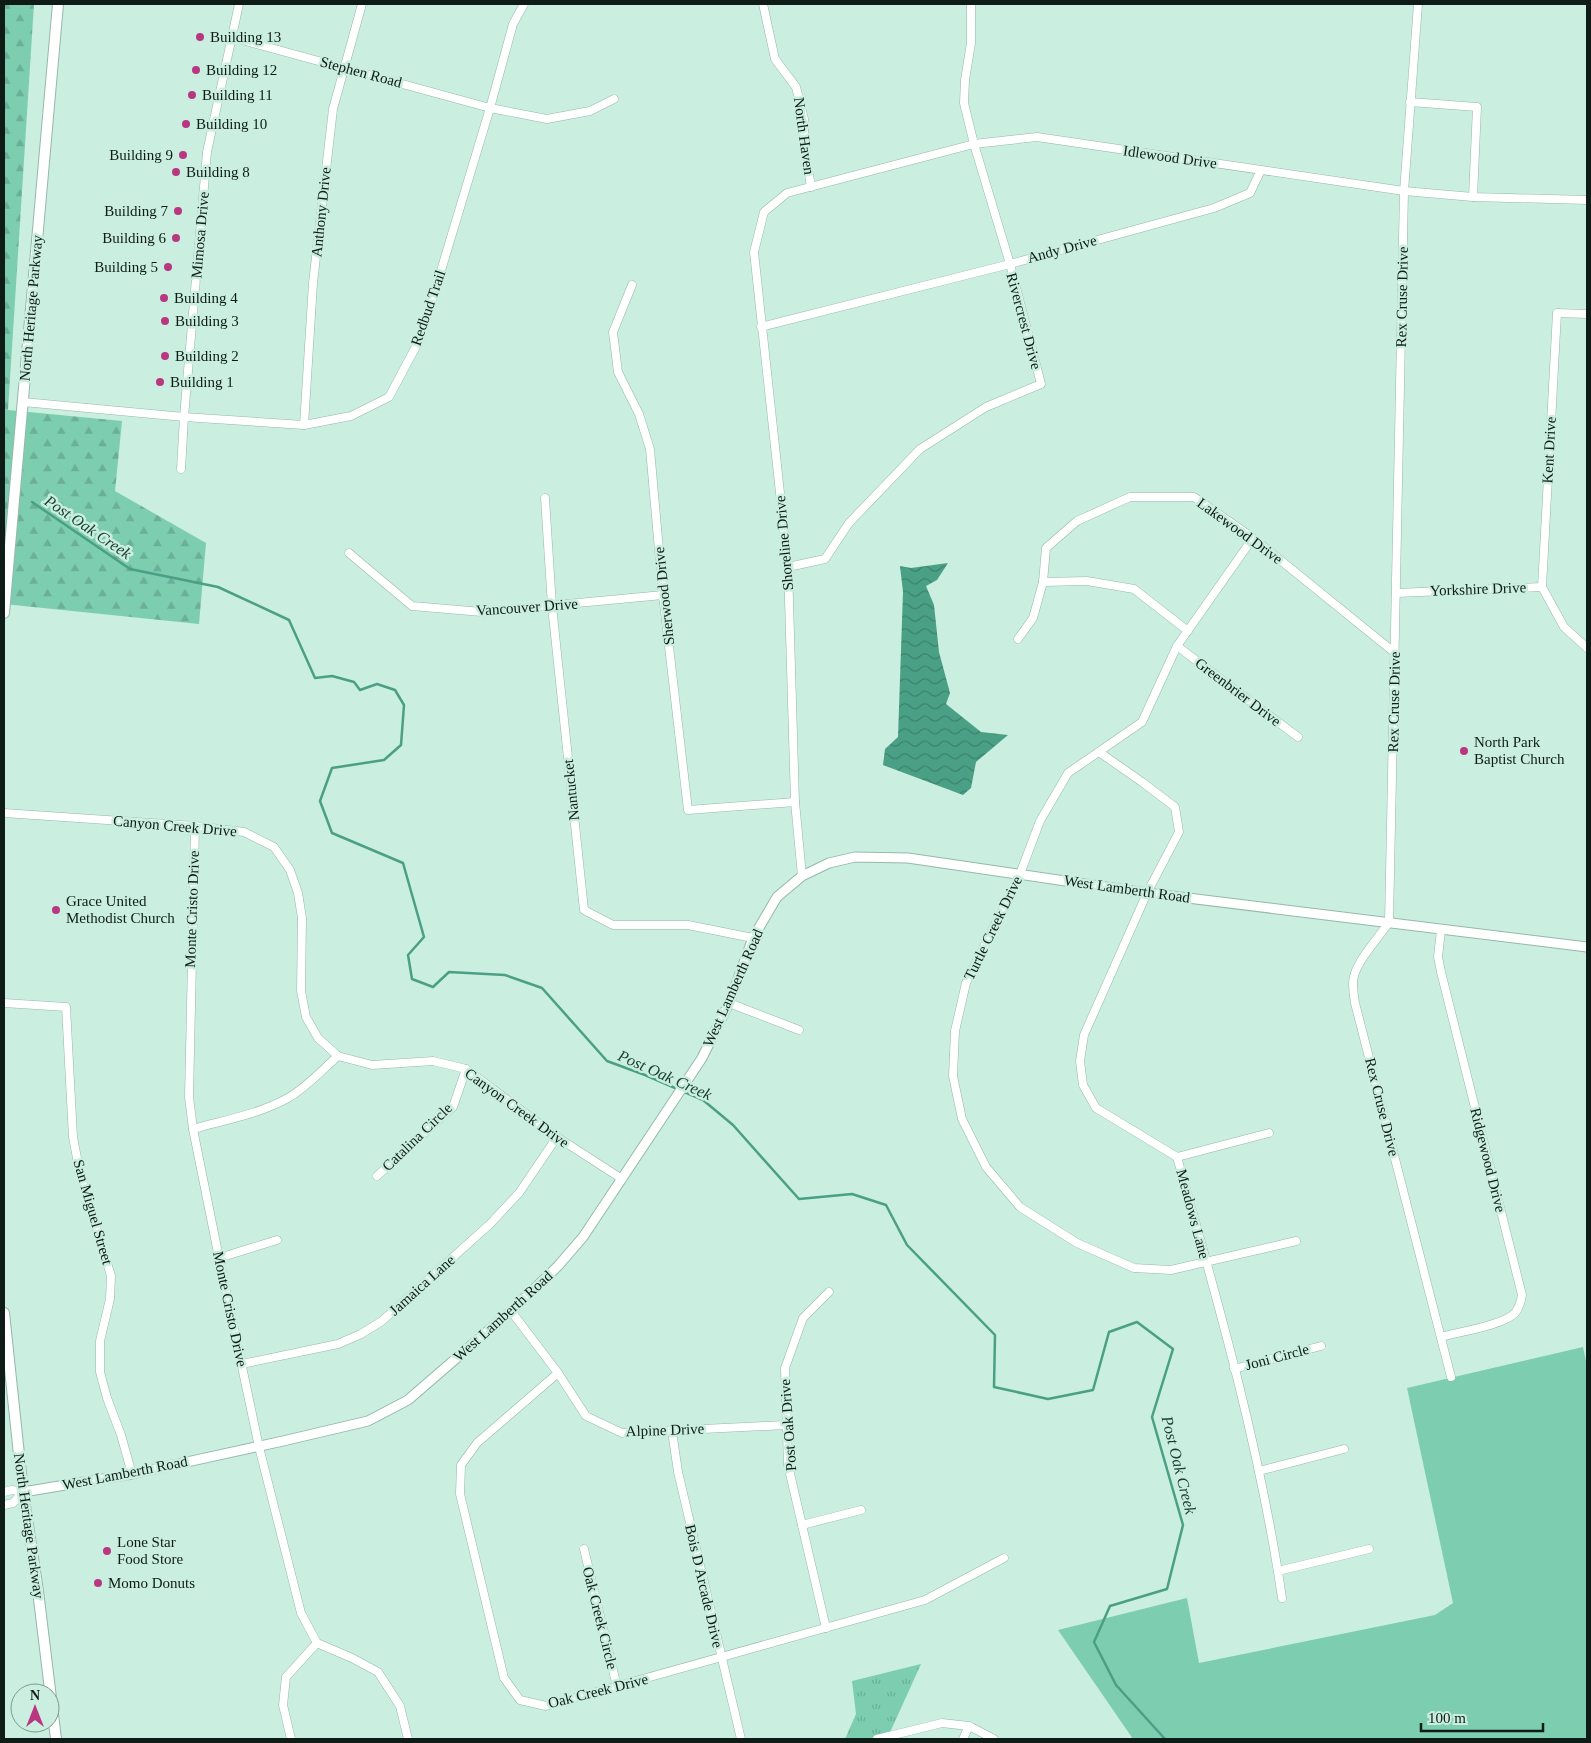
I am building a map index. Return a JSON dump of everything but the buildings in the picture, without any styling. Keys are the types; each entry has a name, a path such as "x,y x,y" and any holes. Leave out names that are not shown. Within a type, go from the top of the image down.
{"main road":[{"name":"North Heritage Parkway","path":"4,613 58,4"},
{"name":"North Heritage Parkway","path":"4,1313 23,1492 38,1591 56,1739"}],"street":[{"name":"Mimosa Drive","path":"181,469 208,152 239,4"},
{"name":"Anthony Drive","path":"304,425 313,284 333,109 362,4"},
{"name":"Redbud Trail","path":"23,402 184,417 304,425 351,416 389,397 421,337 490,108 513,24 524,4"},
{"name":"North Haven","path":"763,4 775,59 796,86 804,119 804,144 811,187"},
{"name":"Rivercrest Drive","path":"788,567 825,559 849,523 920,449 986,406 1041,384 1010,264 974,144 964,103 965,80 972,43 971,4"},
{"name":"Rex Cruse Drive","path":"1418,4 1404,191 1389,922 1358,966 1353,982 1353,990 1451,1377"},
{"name":"Stephen Road","path":"231,37 490,108 547,119 590,110 614,99"},
{"path":"1410,102 1477,107 1474,197"},
{"name":"Idlewood Drive","path":"764,212 787,193 974,144 1037,137 1404,191 1474,197 1587,200"},
{"name":"Andy Drive","path":"761,327 1010,264 1214,208 1250,193 1260,170"},
{"name":"Shoreline Drive","path":"764,212 754,252 788,567 796,802 802,876"},
{"name":"Sherwood Drive","path":"632,285 613,332 618,372 639,414 650,449 663,595 688,810 796,802"},
{"name":"Kent Drive","path":"1542,587 1557,313 1587,314"},
{"name":"Lakewood Drive","path":"1018,640 1033,618 1043,582 1046,548 1077,521 1130,497 1194,497 1253,538 1395,653"},
{"name":"Nantucket","path":"545,498 552,606 584,910 613,925 688,925 753,938"},
{"name":"Turtle Creek Drive","path":"1253,538 1177,646 1142,722 1068,773 1040,821 1020,874 966,983 955,1031 953,1076 962,1119 986,1166 1020,1207 1077,1243 1134,1268 1171,1270 1296,1241"},
{"name":"Vancouver Drive","path":"350,553 412,606 482,612 663,595"},
{"path":"1043,582 1087,581 1134,589 1188,631"},
{"name":"Yorkshire Drive","path":"1396,593 1542,587 1564,627 1587,648"},
{"name":"Greenbrier Drive","path":"1177,646 1298,737"},
{"name":"Meadows Lane","path":"1099,752 1175,807 1178,832 1147,892 1084,1035 1080,1061 1083,1085 1096,1108 1177,1157 1207,1263 1259,1471 1282,1598"},
{"name":"Canyon Creek Drive","path":"4,813 195,826 244,832 274,847 290,870 298,893 302,918 301,991 306,1016 318,1038 338,1056 372,1065 433,1061 466,1069 557,1137 622,1179"},
{"name":"Monte Cristo Drive","path":"195,826 189,1097 219,1258 260,1447 301,1613 317,1643"},
{"name":"West Lamberth Road","path":"4,1492 12,1490 23,1492 132,1474 260,1447 368,1421 408,1400 511,1311 558,1266 583,1237 702,1058 729,1003 753,938 778,897 802,876 829,863 855,857 908,858 1147,892 1587,947"},
{"name":"Ridgewood Drive","path":"1441,1336 1505,1321 1516,1312 1522,1294 1441,972 1438,957 1442,930"},
{"name":"San Miguel Street","path":"4,1003 66,1007 74,1137 80,1174 112,1276 110,1299 100,1341 100,1372 132,1474"},
{"path":"729,1003 799,1030"},
{"path":"194,1129 261,1111 289,1098 338,1056"},
{"name":"Catalina Circle","path":"377,1176 453,1107 466,1069"},
{"path":"1177,1157 1269,1133"},
{"name":"Jamaica Lane","path":"242,1364 338,1344 361,1334 382,1321 490,1224 519,1193 557,1137"},
{"path":"219,1258 277,1240"},
{"name":"Post Oak Drive","path":"826,1628 788,1465 784,1368 803,1318 829,1292"},
{"name":"Alpine Drive","path":"511,1311 558,1373 586,1416 622,1433 786,1425"},
{"name":"Joni Circle","path":"1234,1369 1320,1346"},
{"name":"Oak Creek Drive","path":"558,1373 477,1443 461,1465 460,1494 504,1678 520,1700 546,1706 925,1600 1004,1558"},
{"name":"Bois D Arcade Drive","path":"672,1431 678,1472 741,1739"},
{"path":"1259,1471 1344,1449"},
{"name":"West Lamberth Road","path":"4,1505 13,1503 23,1492"},
{"path":"802,1525 861,1510"},
{"name":"Oak Creek Circle","path":"584,1549 617,1687"},
{"path":"1278,1571 1370,1549"},
{"path":"291,1739 283,1705 286,1677 317,1643 378,1672 400,1706 408,1739"},
{"path":"877,1739 942,1723 969,1726 994,1739"},
{"path":"963,1739 969,1726"}],"green space":[{"path":"4,4 34,4 8,410 122,421 115,491 206,543 199,624 4,604"},
{"path":"1583,1347 1587,1366 1587,1739 1133,1739 1058,1630 1187,1598 1199,1663 1435,1615 1453,1603 1407,1388"},
{"path":"921,1664 887,1739 845,1739 856,1714 852,1681"}],"water":[{"path":"948,563 937,580 926,586 934,605 939,652 950,693 946,704 981,732 1008,735 976,762 971,788 963,795 883,765 885,749 898,737 903,592 900,566 911,568"}],"waterway":[{"name":"Post Oak Creek","path":"32,502 130,569 218,587 289,620 315,678 332,676 354,682 360,690 377,684 395,690 404,705 401,745 384,760 332,768 320,801 332,833 403,863 424,937 408,955 412,979 433,987 449,972 505,975 542,988 607,1061 703,1100 733,1125 799,1199 852,1194 886,1205 907,1245 995,1335 994,1387 1048,1399 1093,1390 1109,1332 1137,1322 1173,1349 1152,1417 1183,1525 1167,1589 1110,1606 1094,1642 1116,1685 1165,1739"}],"place":[{"name":"Building 13","path":"200,37"},
{"name":"Building 12","path":"196,70"},
{"name":"Building 11","path":"192,95"},
{"name":"Building 10","path":"186,124"},
{"name":"Building 9","path":"183,155"},
{"name":"Building 8","path":"176,172"},
{"name":"Building 7","path":"178,211"},
{"name":"Building 6","path":"176,238"},
{"name":"Building 5","path":"168,267"},
{"name":"Building 4","path":"164,298"},
{"name":"Building 3","path":"165,321"},
{"name":"Building 2","path":"165,356"},
{"name":"Building 1","path":"160,382"},
{"name":"North Park Baptist Church","path":"1464,751"},
{"name":"Grace United Methodist Church","path":"56,910"},
{"name":"Lone Star Food Store","path":"107,1551"},
{"name":"Momo Donuts","path":"98,1583"}]}
